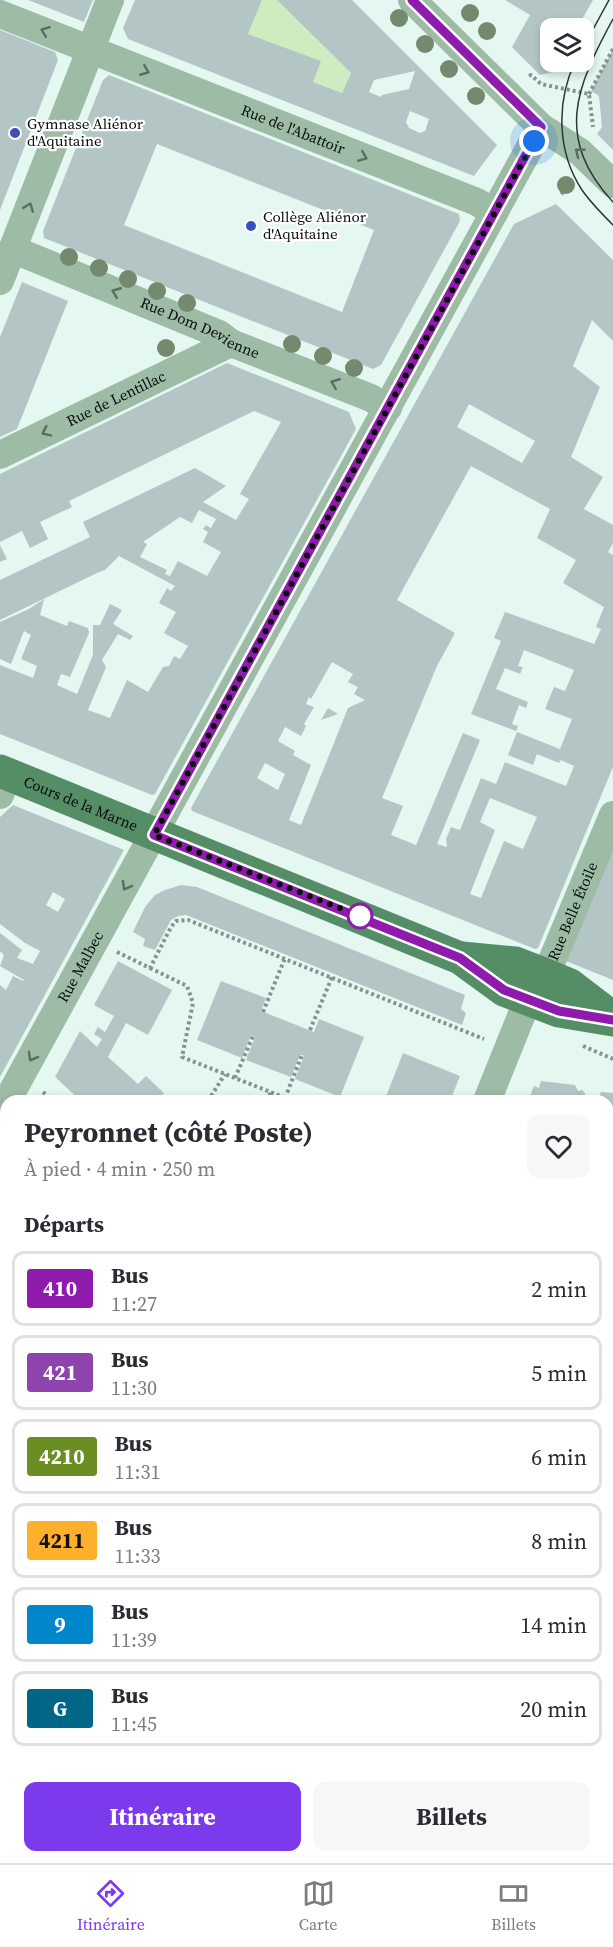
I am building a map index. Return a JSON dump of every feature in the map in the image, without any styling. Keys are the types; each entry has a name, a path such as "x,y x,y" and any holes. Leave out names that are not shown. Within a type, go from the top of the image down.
{"main road":[{"name":"Cours de la Marne","path":"2,780 154,835 460,958 515,963 537,987 570,985 613,1019"}],"street":[{"path":"0,281 110,0"},
{"path":"412,0 541,127 580,152 613,184"},
{"name":"Rue de l'Abattoir","path":"0,14 477,202 494,213"},
{"name":"Rue Malbec","path":"11,1095 541,127"},
{"name":"Rue Dom Devienne","path":"12,249 219,334 231,343 371,398 388,408"},
{"name":"Rue de Lentillac","path":"0,454 231,343"},
{"name":"Rue Belle Étoile","path":"490,1095 613,815"}],"path":[{"path":"589,94 613,49"},
{"path":"150,968 171,927 176,921 182,919 484,1039"},
{"path":"117,951 188,986 193,1003 182,1057 278,1095"},
{"path":"263,1012 285,958"},
{"path":"310,1030 332,977"},
{"path":"235,1078 253,1036"},
{"path":"286,1095 302,1055"},
{"path":"212,1095 225,1074"},
{"path":"39,1089 46,1095"}],"green space":[{"path":"262,0 277,0 351,73 342,93 313,82 320,61 248,34"}],"building":[{"path":"28,0 93,0 84,22"},
{"path":"135,0 262,0 248,34 321,61 313,82 342,93 351,73 277,0 352,0 497,145 474,176 128,39 123,28","holes":["415,71 409,89 381,97 369,92 374,80","410,111 429,119 425,131 420,133 409,128 406,122"]},
{"path":"505,0 593,0 583,18 540,18 540,72 553,72 540,75 512,47 530,15"},
{"name":"Gymnase Aliénor d'Aquitaine","path":"0,30 55,52 58,60 0,210"},
{"path":"613,49 613,150 597,134 602,127 599,96 591,91"},
{"name":"Collège Aliénor d'Aquitaine","path":"109,75 459,214 460,221 381,365 373,369 44,238 43,231 103,80","holes":["157,144 374,230 342,312 124,225"]},
{"path":"556,204 613,260 613,341 592,320 573,366 600,387 571,457 603,477 584,509 613,525 613,543 608,552 613,555 613,767 538,948 535,949 192,811 191,808 514,224","holes":["469,404 535,441 522,463 457,427","471,466 550,509 537,538 576,560 563,583 604,607 596,627 601,629 594,644 505,612 494,638 501,641 471,714 516,731 518,726 512,724 519,705 526,708 528,702 496,689 505,668 520,674 523,667 518,666 524,650 574,670 565,691 554,687 545,709 572,719 560,749 517,732 508,755 533,765 537,754 574,766 566,786 505,762 496,784 481,778 460,830 451,827 446,839 447,847 437,844 480,740 463,733 416,845 391,835 403,806 382,798 437,666 455,633 397,600","332,662 353,674 348,682 358,687 354,694 365,700 348,708 301,825 289,820 311,765 293,755 295,751 278,741 285,727 301,736 306,726 304,724 314,707 306,704 309,697 311,699","265,763 285,774 278,790 257,778","490,798 537,817 523,849 504,841 481,898 470,894 495,830 480,822"]},
{"path":"22,282 68,301 17,429 0,437 0,337"},
{"path":"227,363 349,412 356,429 155,794 152,795 0,734 0,665 33,678 37,666 21,659 31,635 24,631 11,664 0,659 0,622 29,609 44,599 40,615 67,626 69,621 88,628 89,633 70,677 61,674 57,685 77,694 93,655 93,625 100,625 110,604 122,610 113,624 133,636 130,640 118,634 102,660 106,667 88,710 110,718 127,680 148,692 163,667 169,666 174,656 180,659 188,646 164,633 176,612 159,603 167,588 171,591 175,586 119,556 105,570 99,572 0,620 0,580 90,537 83,522 195,468 226,486 203,502 236,520 249,499 240,494 281,422 254,411 69,501 72,507 40,522 48,539 30,548 22,531 0,542 0,474","holes":["199,510 216,519 211,528 206,525 203,529 208,532 203,542 221,552 207,576 178,561 170,576 165,574 167,570 140,557 147,544 143,542 180,517 192,523"]},
{"path":"0,545 7,559 0,562"},
{"path":"328,708 338,714 321,720"},
{"path":"13,805 124,850 0,1077 0,985 6,990 13,976 24,980 0,966 4,955 0,951 0,933 22,950 17,958 33,964 40,951 0,924 0,817","holes":["53,892 65,899 58,912 46,905"]},
{"path":"613,847 613,980 566,961"},
{"path":"181,885 197,887 465,995 461,1009 466,1013 462,1025 186,915 171,920 155,950 143,946 145,939 133,932 145,907 155,895"},
{"path":"118,961 172,990 148,1035 126,1023 108,1057 138,1084 146,1076 164,1093 162,1095 74,1095 55,1077 80,1031 97,1047 102,1039 94,1034 98,1027 105,1032 114,1016 94,1005"},
{"path":"221,981 266,998 261,1011 314,1032 319,1019 364,1037 341,1095 335,1095 295,1079 304,1056 302,1055 291,1077 246,1060 255,1037 251,1035 242,1058 197,1040"},
{"path":"403,1053 460,1076 452,1095 387,1095"},
{"path":"541,1081 575,1085 578,1091 582,1090 585,1095 530,1095 534,1086 539,1088"},
{"path":"601,1092 613,1093 613,1095 600,1095"}],"tram line":[{"path":"594,28 609,0"},
{"path":"613,19 589,67 581,90 577,112 577,134 583,156 595,179 613,202"},
{"path":"571,72 562,110 562,127 568,160 582,190 613,225"}],"bus line":[{"name":"410","path":"412,0 541,127 154,835 460,958 504,990 559,1011 613,1020"}],"place":[{"name":"Gymnase Aliénor d'Aquitaine","path":"15,133"},
{"name":"Collège Aliénor d'Aquitaine","path":"251,226"}],"route":[{"path":"360,916 154,835 534,141"}]}
